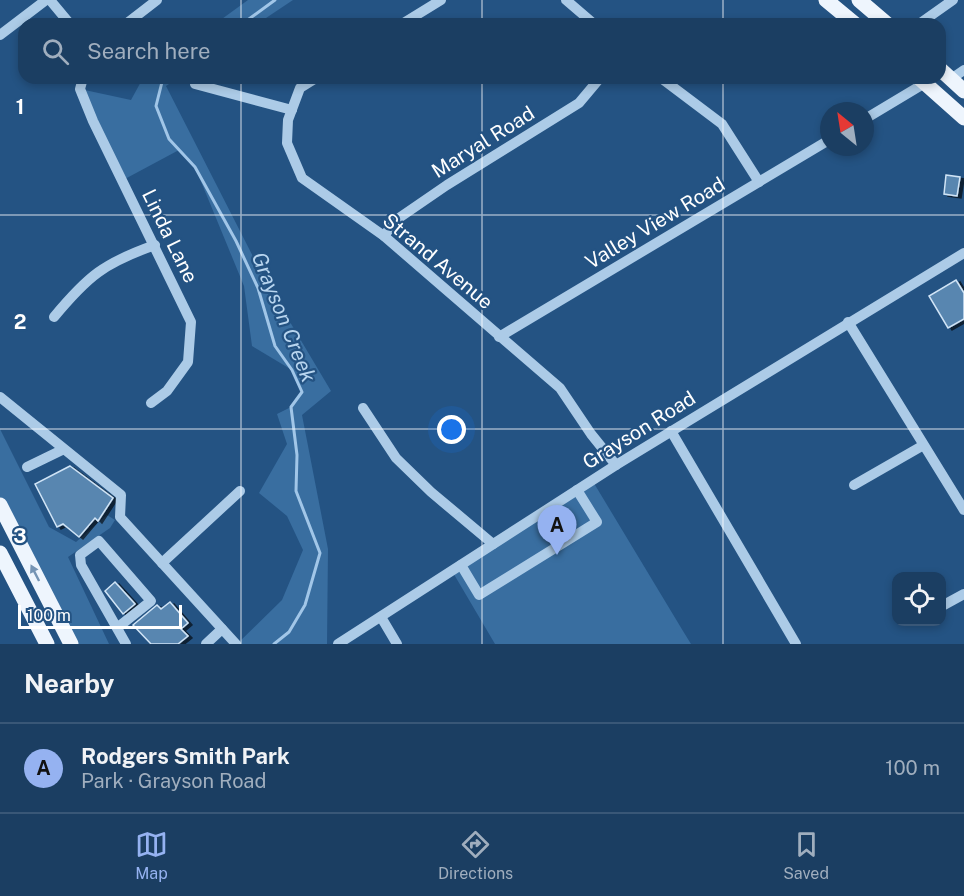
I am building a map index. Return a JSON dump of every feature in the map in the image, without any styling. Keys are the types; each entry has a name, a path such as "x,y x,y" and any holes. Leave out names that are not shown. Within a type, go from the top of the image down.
{"main road":[{"path":"826,0 848,18"},
{"path":"859,0 880,18"},
{"path":"946,75 964,91"},
{"path":"926,84 964,118"},
{"path":"0,505 71,644"},
{"path":"0,553 46,644"}],"street":[{"path":"23,18 48,0 64,18"},
{"path":"134,18 157,0"},
{"path":"412,18 441,0"},
{"path":"566,0 587,18"},
{"path":"928,18 953,0"},
{"path":"0,35 18,22"},
{"path":"946,74 964,70"},
{"name":"Linda Lane","path":"81,84 80,89 93,121 191,322 188,362 167,391 151,403"},
{"path":"195,84 292,110"},
{"name":"Strand Avenue","path":"306,84 300,88 288,120 287,143 302,178 384,236 560,388 591,434 616,465"},
{"name":"Maryal Road","path":"384,236 396,220 447,185 579,103 595,84"},
{"path":"669,84 722,124 759,182"},
{"path":"874,113 916,84"},
{"name":"Valley View Road","path":"499,337 820,145"},
{"path":"54,317 90,276 126,256 155,245"},
{"name":"Grayson Road","path":"338,644 356,639 381,617 616,465 964,253"},
{"path":"848,322 922,446 964,510"},
{"path":"0,397 62,450 121,495 120,517 236,644"},
{"path":"363,408 396,458 431,492 493,544"},
{"path":"671,431 796,644"},
{"path":"854,484 922,446"},
{"path":"27,467 62,450"},
{"path":"461,565 479,595 597,522 578,490"},
{"path":"162,563 240,491"},
{"path":"117,628 151,601 99,541 80,555 81,565 126,644"},
{"path":"946,604 964,594"},
{"path":"381,617 397,644"},
{"path":"206,644 222,629"}],"shaded area":[{"path":"248,0 293,0 266,18 223,18"},
{"path":"140,84 169,84 166,86 265,280 331,391 302,415 328,549 327,644 237,644 282,600 303,550 287,516 259,493 287,444 277,414 291,407 302,392 292,370 252,346 244,286 195,167 179,150 123,180 80,89 131,100"},
{"path":"0,429 49,527 76,542 107,515 115,520 110,528 68,557 109,644 71,644 0,505"},
{"path":"592,480 691,644 495,644 452,571"}],"building":[{"path":"946,175 960,177 957,196 944,194"},
{"path":"956,280 964,293 964,319 948,328 929,296"},
{"path":"70,466 113,498 98,521 95,518 79,537 63,524 57,527 35,484"},
{"path":"115,582 135,604 123,614 105,591"},
{"path":"170,602 188,623 181,629 188,636 178,644 151,644 133,625 157,605 161,609"}],"waterway":[{"name":"Grayson Creek","path":"250,18 275,0"},
{"name":"Grayson Creek","path":"162,84 156,106 169,139 195,167 236,241 258,288 275,346 292,370 302,392 291,407 297,455 296,491 320,553 305,605 289,632 274,644"}],"place":[{"name":"Rodgers Smith Park","path":"557,555"}]}
